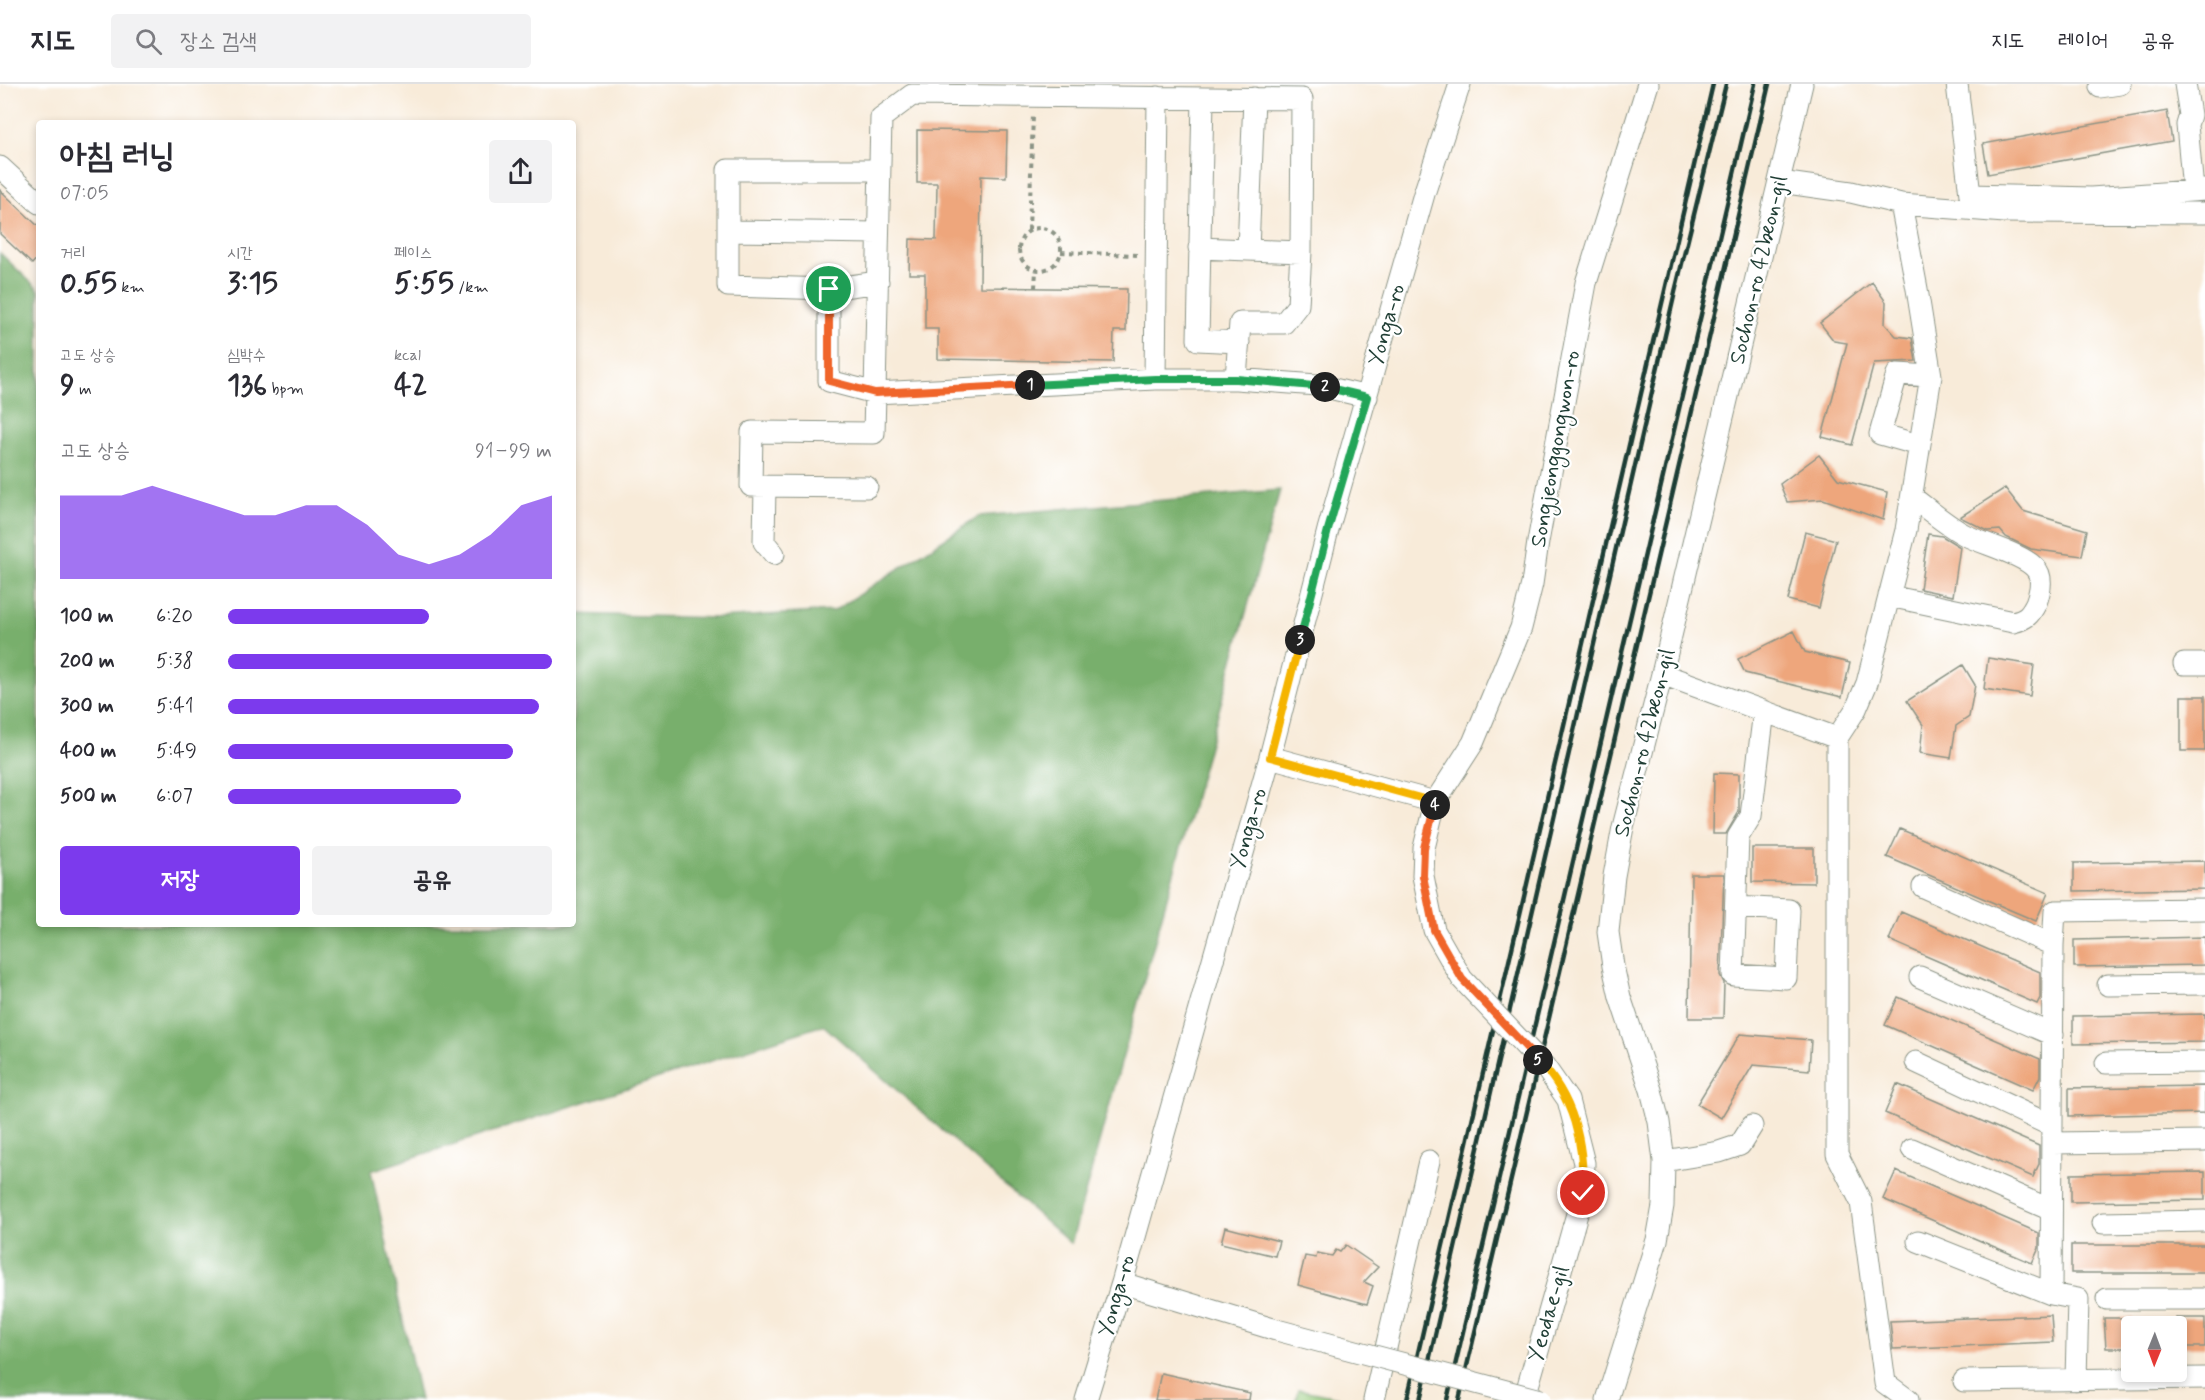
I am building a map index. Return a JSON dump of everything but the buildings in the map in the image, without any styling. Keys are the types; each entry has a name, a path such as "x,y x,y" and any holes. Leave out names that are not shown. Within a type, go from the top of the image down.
{"street":[{"name":"Yonga-ro","path":"1086,1400 1122,1283 1270,757 1328,530 1424,194 1460,84"},
{"name":"Songjeonggongwon-ro","path":"1573,1228 1583,1193 1584,1163 1568,1100 1545,1067 1462,979 1434,930 1423,876 1424,848 1435,802 1473,743 1521,628 1532,584 1586,283 1647,84"},
{"name":"Sochon-ro 42beon-gil","path":"1606,1400 1656,1240 1663,1206 1664,1161 1659,1122 1644,1063 1620,998 1608,932 1614,876 1623,827 1662,674 1802,84"},
{"path":"1957,84 1970,195 2091,198 2199,190 2187,125 2190,115 2185,84"},
{"path":"867,487 751,486 752,432 874,433 881,118 912,95 1007,90 1033,96 1302,99 1301,252 1298,305 1284,323 1240,323 1236,379"},
{"path":"1155,379 1158,97"},
{"path":"1203,98 1198,340 1239,342"},
{"path":"1248,250 1254,98"},
{"path":"0,167 36,200"},
{"path":"878,282 829,289 728,286 728,170 879,170"},
{"path":"1780,182 1851,192 1901,204 2005,212 2205,213"},
{"path":"1901,204 1931,376 1906,530 1867,683 1856,709 1837,738 1837,1154 1861,1202 1885,1383 1908,1400"},
{"path":"728,231 878,233"},
{"path":"1199,248 1301,252"},
{"path":"829,289 829,381 875,393 1155,379 1236,379 1317,385 1367,397"},
{"path":"1919,445 1880,434 1897,374 1931,376"},
{"path":"765,486 764,542 774,554"},
{"path":"1889,596 2013,622 2025,619 2038,597 2041,580 2037,569 2027,561 1965,534 1912,497"},
{"path":"1662,674 1837,738"},
{"path":"1736,907 1738,837 1751,816 1764,711"},
{"path":"1270,757 1435,802"},
{"path":"1923,887 2053,945"},
{"path":"2051,1294 2055,911 2205,909"},
{"path":"1920,977 2053,1035"},
{"path":"2108,985 2205,984"},
{"path":"1916,1062 2052,1134 2205,1141"},
{"path":"2106,1063 2205,1062"},
{"path":"1664,1161 1719,1152 1740,1144 1752,1126"},
{"path":"1912,1149 2051,1210"},
{"path":"1374,1400 1429,1161"},
{"path":"2103,1223 2205,1221"},
{"name":"Yeodae-gil","path":"1524,1400 1573,1228"},
{"path":"1918,1241 2051,1294 2078,1299 2076,1380"},
{"path":"1122,1283 1274,1329 1540,1400"},
{"path":"2107,1299 2205,1299"},
{"path":"1964,1381 2205,1378"}],"path":[{"path":"1029,230 1044,227 1051,230 1061,241 1061,252 1057,262 1051,267 1036,270 1024,262 1020,256 1020,241 1029,230 1033,96"},
{"path":"1061,252 1156,256"},
{"path":"1035,288 1036,270"}],"green space":[{"path":"0,253 36,287 36,927 576,927 576,614 718,618 834,611 979,516 1280,490 1071,1244 823,1025 371,1171 420,1400 0,1400"},
{"path":"1298,1389 1350,1400 1296,1400"}],"railway":[{"path":"1407,1400 1713,84"},
{"path":"1420,1400 1675,292 1726,84"},
{"path":"1447,1400 1755,84"},
{"path":"1459,1400 1769,84"}],"route":[{"path":"829,289 829,381 875,393 1155,379 1236,379 1317,385 1367,397 1328,530 1270,757 1435,802 1424,848 1423,876 1434,930 1462,979 1545,1067 1568,1100 1584,1163 1583,1193"}]}
